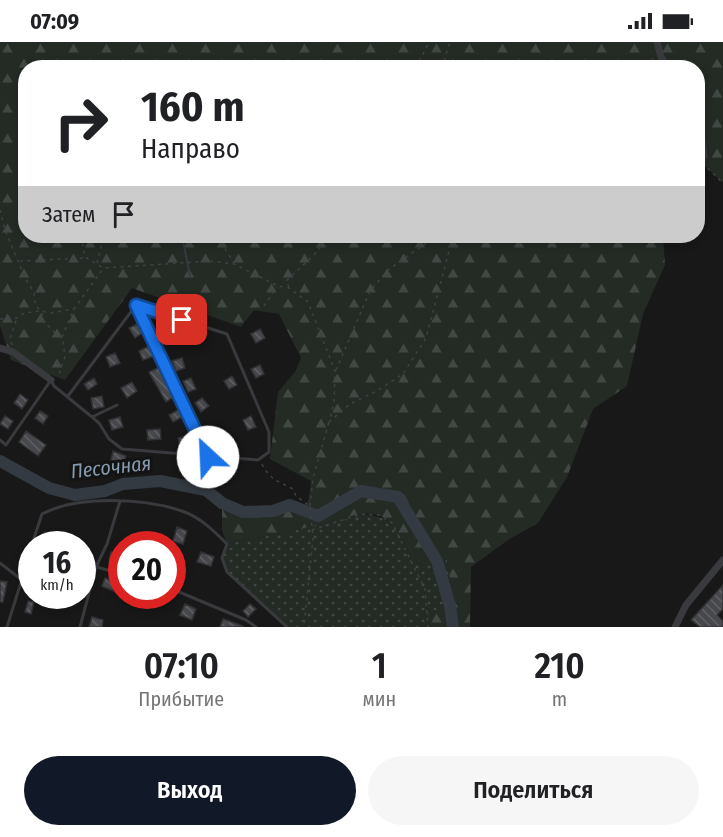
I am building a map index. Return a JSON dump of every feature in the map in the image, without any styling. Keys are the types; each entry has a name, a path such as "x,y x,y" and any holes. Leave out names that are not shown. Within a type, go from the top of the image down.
{"street":[{"path":"657,42 663,60"},
{"path":"0,348 13,352 53,382"},
{"path":"676,624 686,605 723,560"}],"lane":[{"path":"68,396 136,305"},
{"path":"136,305 208,457"},
{"path":"0,441 6,445 53,382 54,386 99,423 108,439 122,449 258,460 269,452 269,432 227,334 136,305"},
{"path":"92,417 117,405"},
{"path":"37,531 42,514 56,506 120,501 184,511 208,525 227,544 222,558 227,572 287,627"},
{"path":"108,570 96,567 107,544 120,501"},
{"path":"0,563 18,577"},
{"path":"7,627 18,593"},
{"path":"186,595 246,620 256,627"},
{"path":"80,627 85,609"},
{"path":"676,624 685,627"}],"path":[{"path":"420,60 429,42"},
{"path":"444,60 450,42"},
{"path":"705,166 723,183"},
{"path":"0,210 5,230 34,292 35,304 42,320 63,340 65,357 62,369 53,382"},
{"path":"82,243 85,257"},
{"path":"96,264 102,243"},
{"path":"221,243 234,264"},
{"path":"289,288 286,281 314,255 323,243"},
{"path":"304,627 312,530 310,507 314,478 334,403 335,371 370,291 388,270 426,243"},
{"path":"328,423 350,404 377,391 403,374 426,338 451,243"},
{"path":"19,261 85,257 103,268 210,261 234,264 289,288 308,302 335,371"},
{"path":"61,338 74,309 103,268"},
{"path":"264,306 278,285"},
{"path":"0,319 17,318 24,313 40,311 51,313 74,309"},
{"path":"13,352 10,338 17,318"},
{"path":"258,460 269,476 276,482 293,489 296,496 310,507"},
{"path":"312,530 361,514 379,515 392,523 424,589 428,627"}],"green space":[{"path":"0,42 723,42 723,183 705,166 705,60 18,60 18,243 663,243 665,265 643,314 627,386 593,409 567,477 538,523 508,540 471,567 470,627 428,627 428,615 450,605 447,559 412,563 394,528 380,516 357,515 334,523 314,525 227,544 222,530 222,503 243,512 273,511 290,505 308,504 311,481 270,459 278,392 295,372 301,358 279,314 254,310 241,327 132,288 65,380 11,360 0,326"},
{"path":"361,514 390,523 399,535 412,563 447,559 450,606 428,615 428,627 287,627 227,572 222,558 227,544 302,529 311,525 334,523"}],"building":[{"path":"137,324 142,333 135,338 129,328"},
{"path":"260,329 265,338 256,343 251,334"},
{"path":"175,336 177,343 166,345 165,339"},
{"path":"149,346 154,356 143,360 139,351"},
{"path":"115,353 120,363 110,367 106,357"},
{"path":"182,358 185,368 176,371 172,361"},
{"path":"260,365 264,374 256,378 251,369"},
{"path":"158,368 173,397 166,402 149,372"},
{"path":"232,376 237,385 229,389 224,381"},
{"path":"94,378 97,384 88,390 84,384"},
{"path":"191,378 196,389 188,392 183,381"},
{"path":"132,382 137,391 127,398 121,388"},
{"path":"20,394 28,400 22,409 14,403"},
{"path":"102,396 104,407 93,409 91,398"},
{"path":"202,398 209,406 201,412 195,403"},
{"path":"178,410 182,417 173,422 169,415"},
{"path":"40,411 48,416 43,424 35,418"},
{"path":"5,416 13,421 8,429 0,424"},
{"path":"251,416 256,427 248,430 243,420"},
{"path":"120,417 123,427 112,430 109,420"},
{"path":"160,429 161,439 148,440 147,430"},
{"path":"26,431 46,445 38,456 19,442"},
{"path":"190,435 192,445 180,448 178,438"},
{"path":"113,451 126,456 123,464 111,460"},
{"path":"177,527 187,531 186,534 186,531 176,531"},
{"path":"201,552 214,557 211,566 197,562"},
{"path":"105,578 108,579 108,589 102,586"},
{"path":"0,581 7,582 3,602 0,602"},
{"path":"723,585 723,609 717,615 723,621 723,627 700,627 691,620"},
{"path":"186,604 196,609 192,620 180,615 183,609 186,609"},
{"path":"250,604 256,609 248,617 243,611"},
{"path":"26,609 32,609 31,614 25,612"},
{"path":"92,617 103,620 102,627 89,627"},
{"path":"223,619 243,626 243,627 220,627"}],"waterway":[{"path":"183,243 190,276"},
{"name":"Песочная","path":"0,461 49,488 75,495 105,491 123,484 160,481 206,490 222,503 243,512 273,511 290,505 318,516 361,491 398,497 437,561 450,606 453,627"}],"route":[{"path":"182,320 136,305 208,457"}]}
